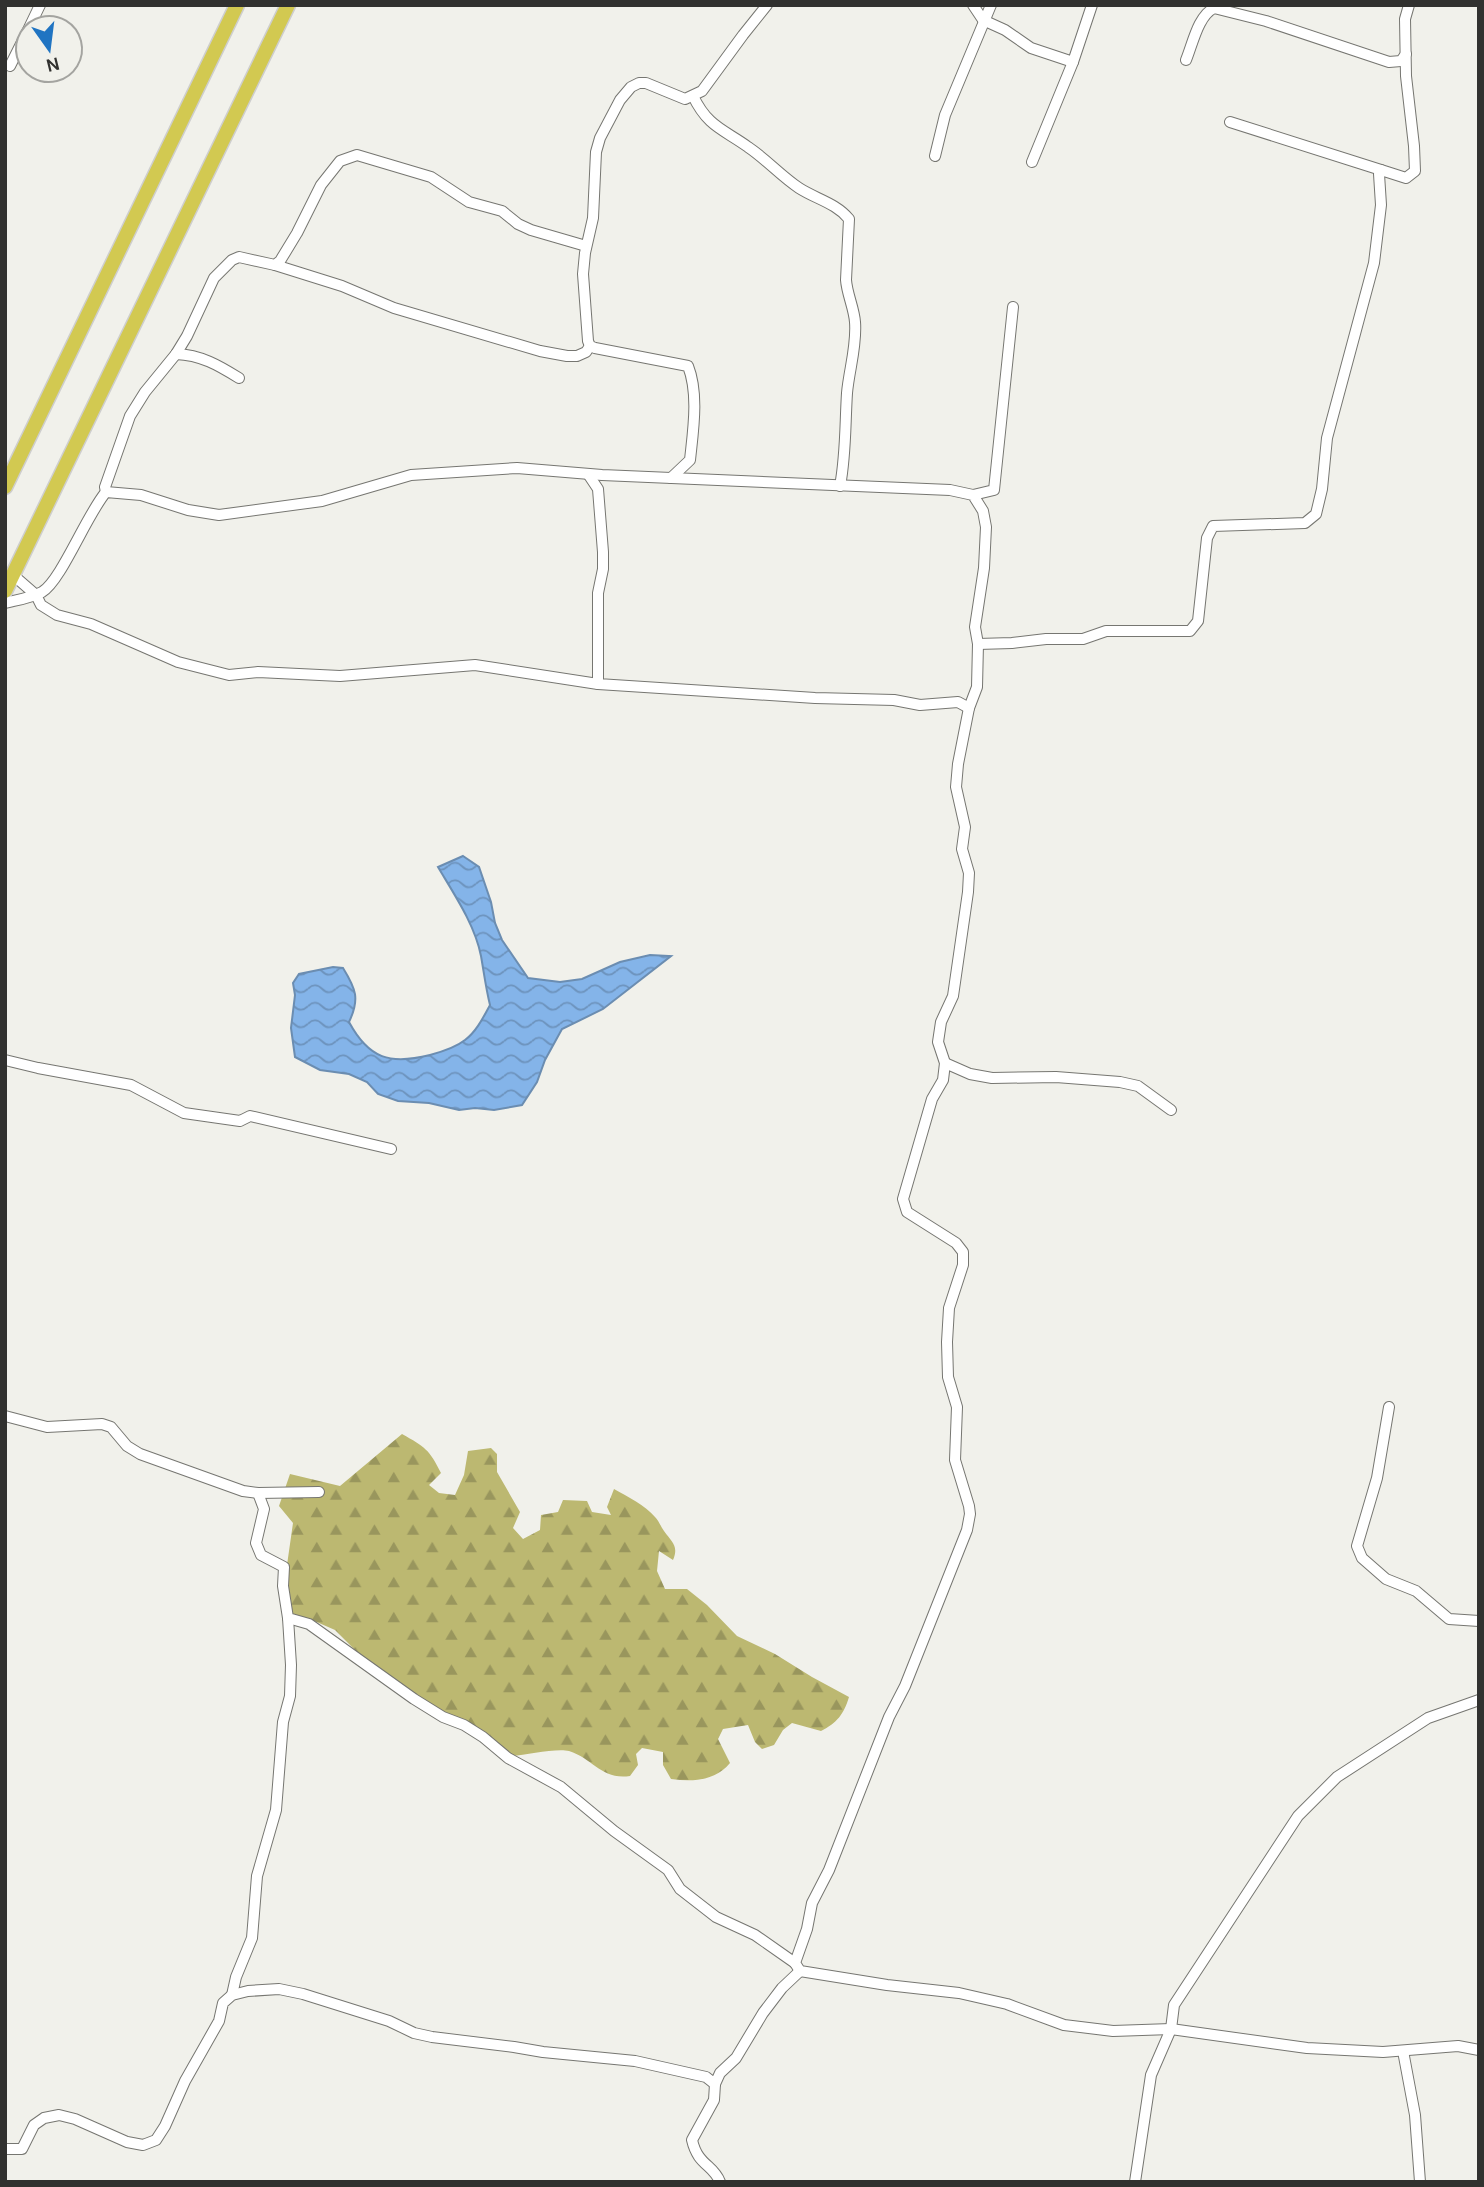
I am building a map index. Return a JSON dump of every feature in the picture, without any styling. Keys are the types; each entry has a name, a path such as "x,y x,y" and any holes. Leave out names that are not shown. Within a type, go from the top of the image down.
{"highway":[{"path":"5,487 237,5"},
{"path":"5,591 288,5"}],"street":[{"path":"5,603 36,594 50,586 106,492 130,416 187,336 214,278 239,257 275,265 342,286 394,308 540,351 567,356 586,352 590,346 583,274 593,218 596,152 606,126 620,100 631,87 646,83 685,99 702,92 767,5"},
{"path":"973,5 983,20 1005,30 1031,48 1073,62"},
{"path":"935,156 946,115 991,5"},
{"path":"1032,162 1073,62 1092,5"},
{"path":"1230,122 1406,178 1415,171 1406,76 1405,19 1409,5"},
{"path":"1186,60 1207,12 1214,8 1266,21 1389,62 1401,61 1406,54"},
{"path":"10,66 14,58"},
{"path":"694,96 700,110 711,123 747,146 798,187 834,205 849,219 846,280 855,321 855,334 848,392 845,453 839,486"},
{"path":"275,265 286,254 321,185 340,161 357,155 431,177 469,202 502,211 518,224 531,230 586,246"},
{"path":"978,644 1083,639 1106,631 1190,631 1198,621 1207,538 1213,526 1305,523 1316,514 1322,489 1327,438 1374,263 1381,205 1381,170"},
{"path":"106,492 141,495 188,510 219,514 322,501 411,475 517,468 588,474 950,490 973,495 994,490 1013,307"},
{"path":"590,346 688,366 693,378 694,393 690,460 671,478"},
{"path":"176,354 215,363 239,379"},
{"path":"588,474 596,482 598,489 603,552 598,593 598,684"},
{"path":"720,2182 717,2174 703,2163 695,2151 692,2140 714,2100 715,2084 720,2073 736,2058 763,2013 797,1967 812,1903 829,1870 888,1717 914,1664 969,1520 969,1506 955,1460 957,1407 947,1365 949,1308 963,1265 963,1252 956,1243 907,1212 903,1199 932,1099 943,1080 946,1063 938,1042 941,1022 953,996 968,891 969,873 962,849 965,827 956,787 969,708 977,687 978,644 975,627 984,568 986,527 983,511 973,495"},
{"path":"13,575 36,594 41,605 57,615 91,624 178,662 229,675 258,672 340,676 475,665 598,684 815,698 894,700 920,705 958,702 969,708"},
{"path":"5,1060 131,1085 184,1113 240,1121 250,1116 391,1149"},
{"path":"946,1063 963,1072 992,1077 1056,1077 1120,1082 1138,1086 1171,1110"},
{"path":"1389,1407 1377,1478 1357,1546 1362,1558 1386,1579 1416,1591 1449,1619 1479,1620"},
{"path":"5,1416 47,1427 102,1424 111,1426 127,1446 140,1454 243,1491 319,1492"},
{"path":"232,1995 236,1977 252,1938 257,1876 276,1810 283,1722 290,1696 291,1665 283,1586 284,1567 261,1555 256,1543 264,1509 258,1493"},
{"path":"288,1618 309,1624 414,1699 443,1717 464,1725 508,1758 561,1787 614,1831 668,1870 680,1889 716,1917 755,1936 797,1967 887,1985 959,1993 1007,2004 1064,2025 1113,2031 1171,2029 1307,2048 1403,2051 1458,2046 1479,2050"},
{"path":"1135,2182 1151,2075 1171,2029 1174,2005 1298,1816 1337,1777 1428,1718 1479,1700"},
{"path":"5,2149 22,2149 34,2125 44,2118 59,2115 75,2119 127,2142 143,2145 156,2140 219,2021 223,2003 232,1995 248,1990 279,1989 389,2021 414,2033 432,2037 635,2061 706,2077 715,2084"},
{"path":"1403,2051 1415,2115 1420,2182"}],"green space":[{"path":"402,1434 421,1446 433,1459 441,1473 429,1485 439,1493 455,1495 464,1475 468,1451 491,1448 497,1454 497,1472 520,1512 513,1528 523,1539 540,1530 541,1515 558,1512 563,1500 587,1501 592,1512 611,1515 607,1507 614,1489 636,1502 656,1519 675,1548 673,1560 659,1551 657,1571 665,1589 687,1589 737,1636 775,1654 849,1697 842,1713 836,1721 821,1731 792,1723 783,1730 774,1745 762,1749 755,1742 748,1725 723,1729 718,1739 730,1763 711,1777 687,1780 671,1779 663,1765 663,1752 642,1748 636,1754 638,1765 630,1776 612,1775 569,1751 512,1756 492,1738 467,1722 437,1710 359,1654 335,1630 312,1620 291,1616 286,1572 293,1523 279,1506 290,1474 340,1486"}],"water":[{"path":"463,856 479,867 502,940 528,978 560,982 582,979 620,962 650,955 671,956 603,1009 562,1029 545,1060 537,1082 522,1105 494,1110 459,1110 429,1103 398,1101 378,1094 367,1082 349,1074 320,1070 295,1057 291,1028 295,995 293,983 299,974 333,967 343,968 354,988 355,1007 349,1022 364,1044 382,1056 403,1059 430,1055 457,1045 473,1033 490,1005 481,956 469,921 438,867"}]}
